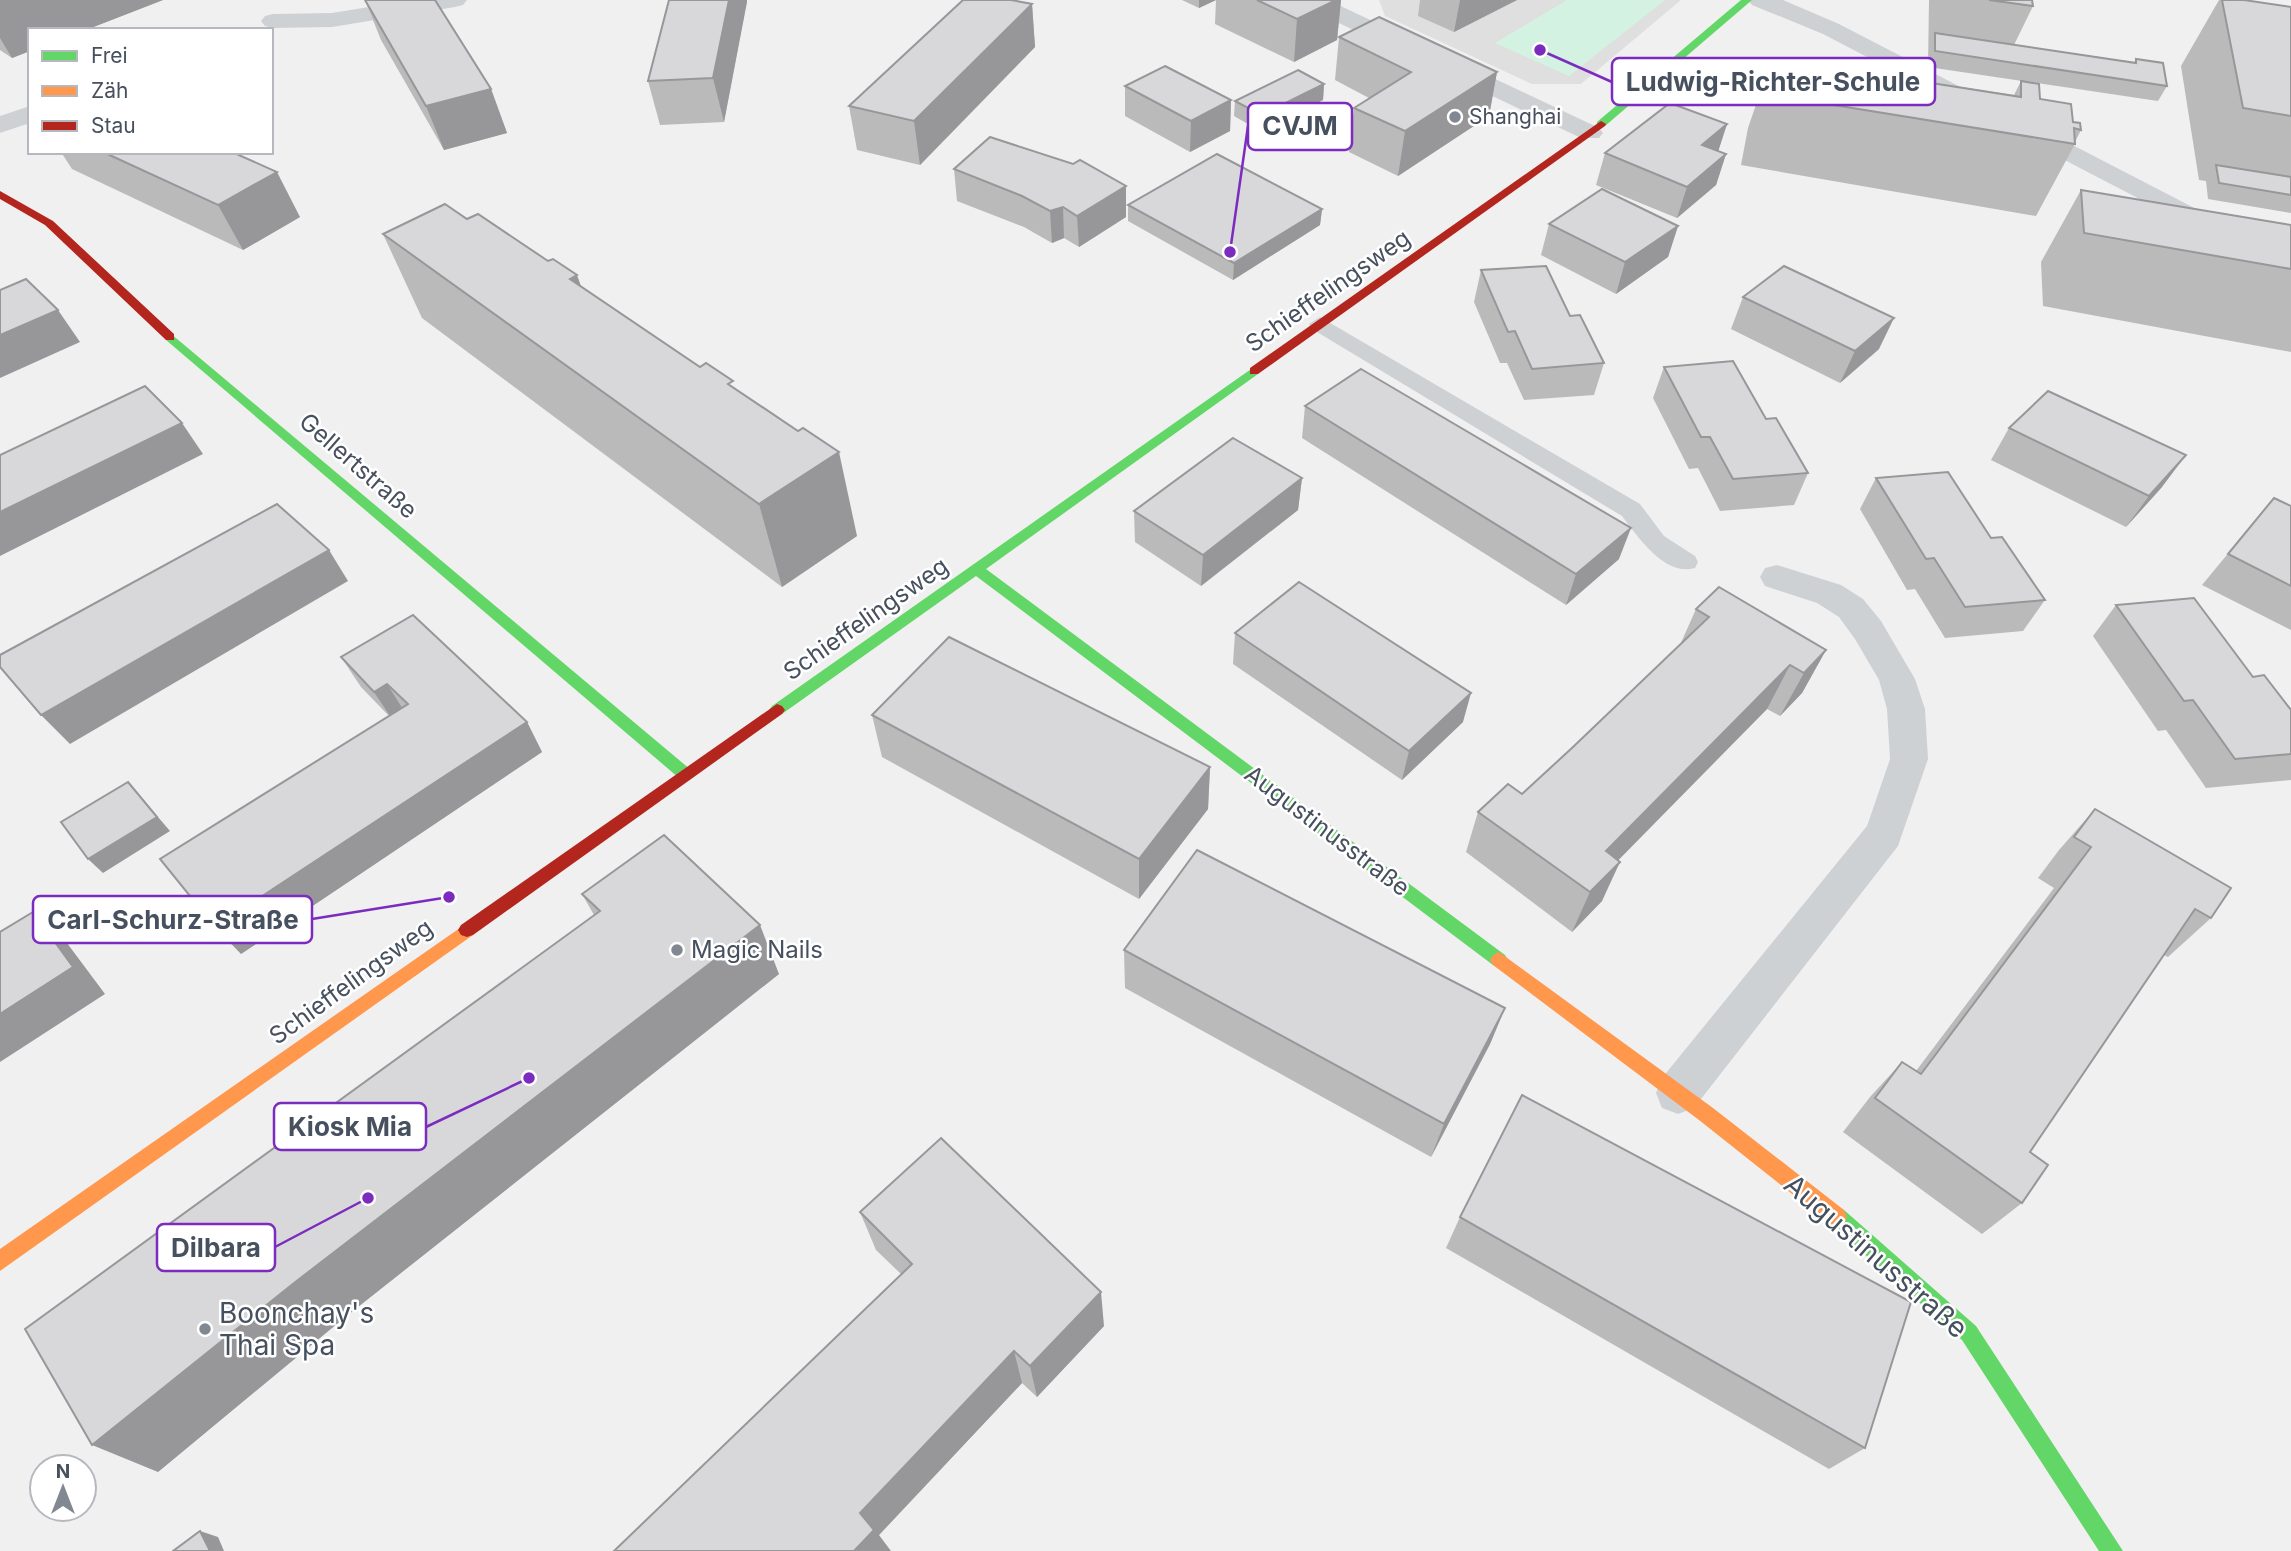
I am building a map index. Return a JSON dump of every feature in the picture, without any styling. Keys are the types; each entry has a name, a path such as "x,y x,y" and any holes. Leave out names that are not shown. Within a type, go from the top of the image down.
{"street":[{"path":"256,28 321,0"},
{"path":"273,21 332,20 455,0"},
{"path":"1309,0 1590,133"},
{"name":"Schieffelingsweg","path":"0,1261 1590,133 1747,0"},
{"path":"1760,0 1820,23 2291,269"},
{"path":"0,125 28,115"},
{"name":"Gellertstraße","path":"0,194 49,223 169,336 685,774"},
{"name":"Augustinusstraße","path":"976,569 1678,1093 1837,1216 1969,1333 2112,1551"},
{"path":"1678,1093 1884,834 1909,759 1906,709 1897,679 1868,630 1851,608 1829,594 1777,577"}],"lane":[{"path":"1320,324 1631,510 1655,542 1686,562"}],"shaded area":[{"path":"1379,0 1681,0 1581,84 1532,84 1385,16"}],"green space":[{"path":"1567,0 1665,0 1569,76 1495,43"}],"building":[{"path":"365,0 435,0 491,89 426,106"},
{"path":"669,0 729,0 713,78 648,81"},
{"path":"963,0 1011,0 1032,4 914,121 849,106"},
{"path":"1257,0 1336,0 1297,19"},
{"path":"1989,0 2032,0 2033,6"},
{"path":"2222,0 2244,0 2291,7 2291,116 2243,108"},
{"path":"1379,17 1497,72 1405,131 1354,108 1411,72 1339,37"},
{"path":"1935,33 2136,63 2136,59 2163,63 2167,86 1935,51"},
{"path":"1772,58 2021,97 2021,81 2039,84 2040,99 2071,104 2073,122 2080,123 2081,130 2074,128 2075,144 1766,94"},
{"path":"1165,66 1231,100 1191,121 1125,86"},
{"path":"1298,70 1324,84 1261,115 1235,101"},
{"path":"1670,103 1727,124 1702,145 1726,154 1687,187 1605,153"},
{"path":"990,137 1073,164 1080,160 1126,186 1077,216 1063,207 1050,211 1022,196 954,169"},
{"path":"107,154 236,154 277,172 218,205"},
{"path":"1217,154 1322,209 1234,263 1128,205"},
{"path":"2216,165 2291,177 2291,195 2219,183"},
{"path":"1602,189 1678,226 1625,262 1549,224"},
{"path":"2081,190 2291,225 2291,269 2084,233"},
{"path":"445,204 467,219 478,214 548,261 553,259 577,275 570,279 700,367 706,363 733,381 728,384 798,431 803,428 839,452 759,504 383,234"},
{"path":"1546,266 1570,316 1580,315 1604,363 1532,369 1515,331 1508,332 1481,270"},
{"path":"1784,266 1894,318 1855,351 1743,297"},
{"path":"26,279 58,310 0,335 0,290"},
{"path":"1733,361 1766,419 1776,418 1808,473 1733,479 1710,437 1701,437 1664,367"},
{"path":"1361,369 1631,528 1576,574 1305,406"},
{"path":"145,386 182,423 0,512 0,455"},
{"path":"2048,391 2186,455 2149,496 2009,428"},
{"path":"1233,438 1302,478 1203,555 1134,511"},
{"path":"1948,472 1991,538 2002,537 2045,600 1965,607 1934,558 1926,559 1876,478"},
{"path":"2274,498 2291,506 2291,586 2228,554"},
{"path":"277,504 329,550 41,715 0,667 0,655"},
{"path":"1299,582 1471,693 1409,751 1235,633"},
{"path":"1719,587 1826,650 1804,673 1790,665 1606,851 1620,862 1590,892 1478,812 1508,784 1522,794 1573,747 1709,617 1696,609"},
{"path":"2194,598 2253,677 2264,675 2291,710 2291,754 2235,759 2193,700 2184,701 2116,605"},
{"path":"413,615 527,722 215,927 160,859 408,704 387,684 374,692 341,657"},
{"path":"949,637 1210,767 1139,859 872,715"},
{"path":"128,782 157,817 88,859 61,822"},
{"path":"2095,809 2231,888 2211,918 2195,909 2030,1152 2048,1165 2022,1203 1875,1098 1902,1062 1921,1074 2091,847 2074,837"},
{"path":"664,835 760,925 294,1283 92,1445 25,1329 600,911 582,894"},
{"path":"1197,850 1505,1008 1444,1124 1124,950"},
{"path":"33,912 73,967 0,1014 0,932"},
{"path":"1522,1095 1911,1302 1865,1448 1460,1217"},
{"path":"941,1138 1101,1292 1030,1366 1014,1351 860,1513 874,1530 854,1551 614,1551 912,1264 860,1212"},
{"path":"200,1531 210,1551 173,1551"}],"traffic: fast":[{"path":"1601,124 1747,0"},
{"path":"170,337 685,774"},
{"path":"777,710 1254,371"},
{"path":"976,569 1499,960"},
{"path":"1837,1217 1969,1333 2112,1551"}],"traffic: slow":[{"path":"0,1261 467,930"},
{"path":"1499,960 1706,1114 1837,1217"}],"traffic: jam":[{"path":"1254,371 1601,124"},
{"path":"0,194 49,223 170,337"},
{"path":"467,930 777,710"}],"place":[{"name":"Ludwig-Richter-Schule","path":"1540,50"},
{"name":"Shanghai","path":"1455,117"},
{"name":"CVJM","path":"1230,252"},
{"name":"Carl-Schurz-Straße","path":"449,897"},
{"name":"Magic Nails","path":"677,950"},
{"name":"Kiosk Mia","path":"529,1078"},
{"name":"Dilbara","path":"368,1198"},
{"name":"Boonchay's Thai Spa","path":"205,1329"}]}
